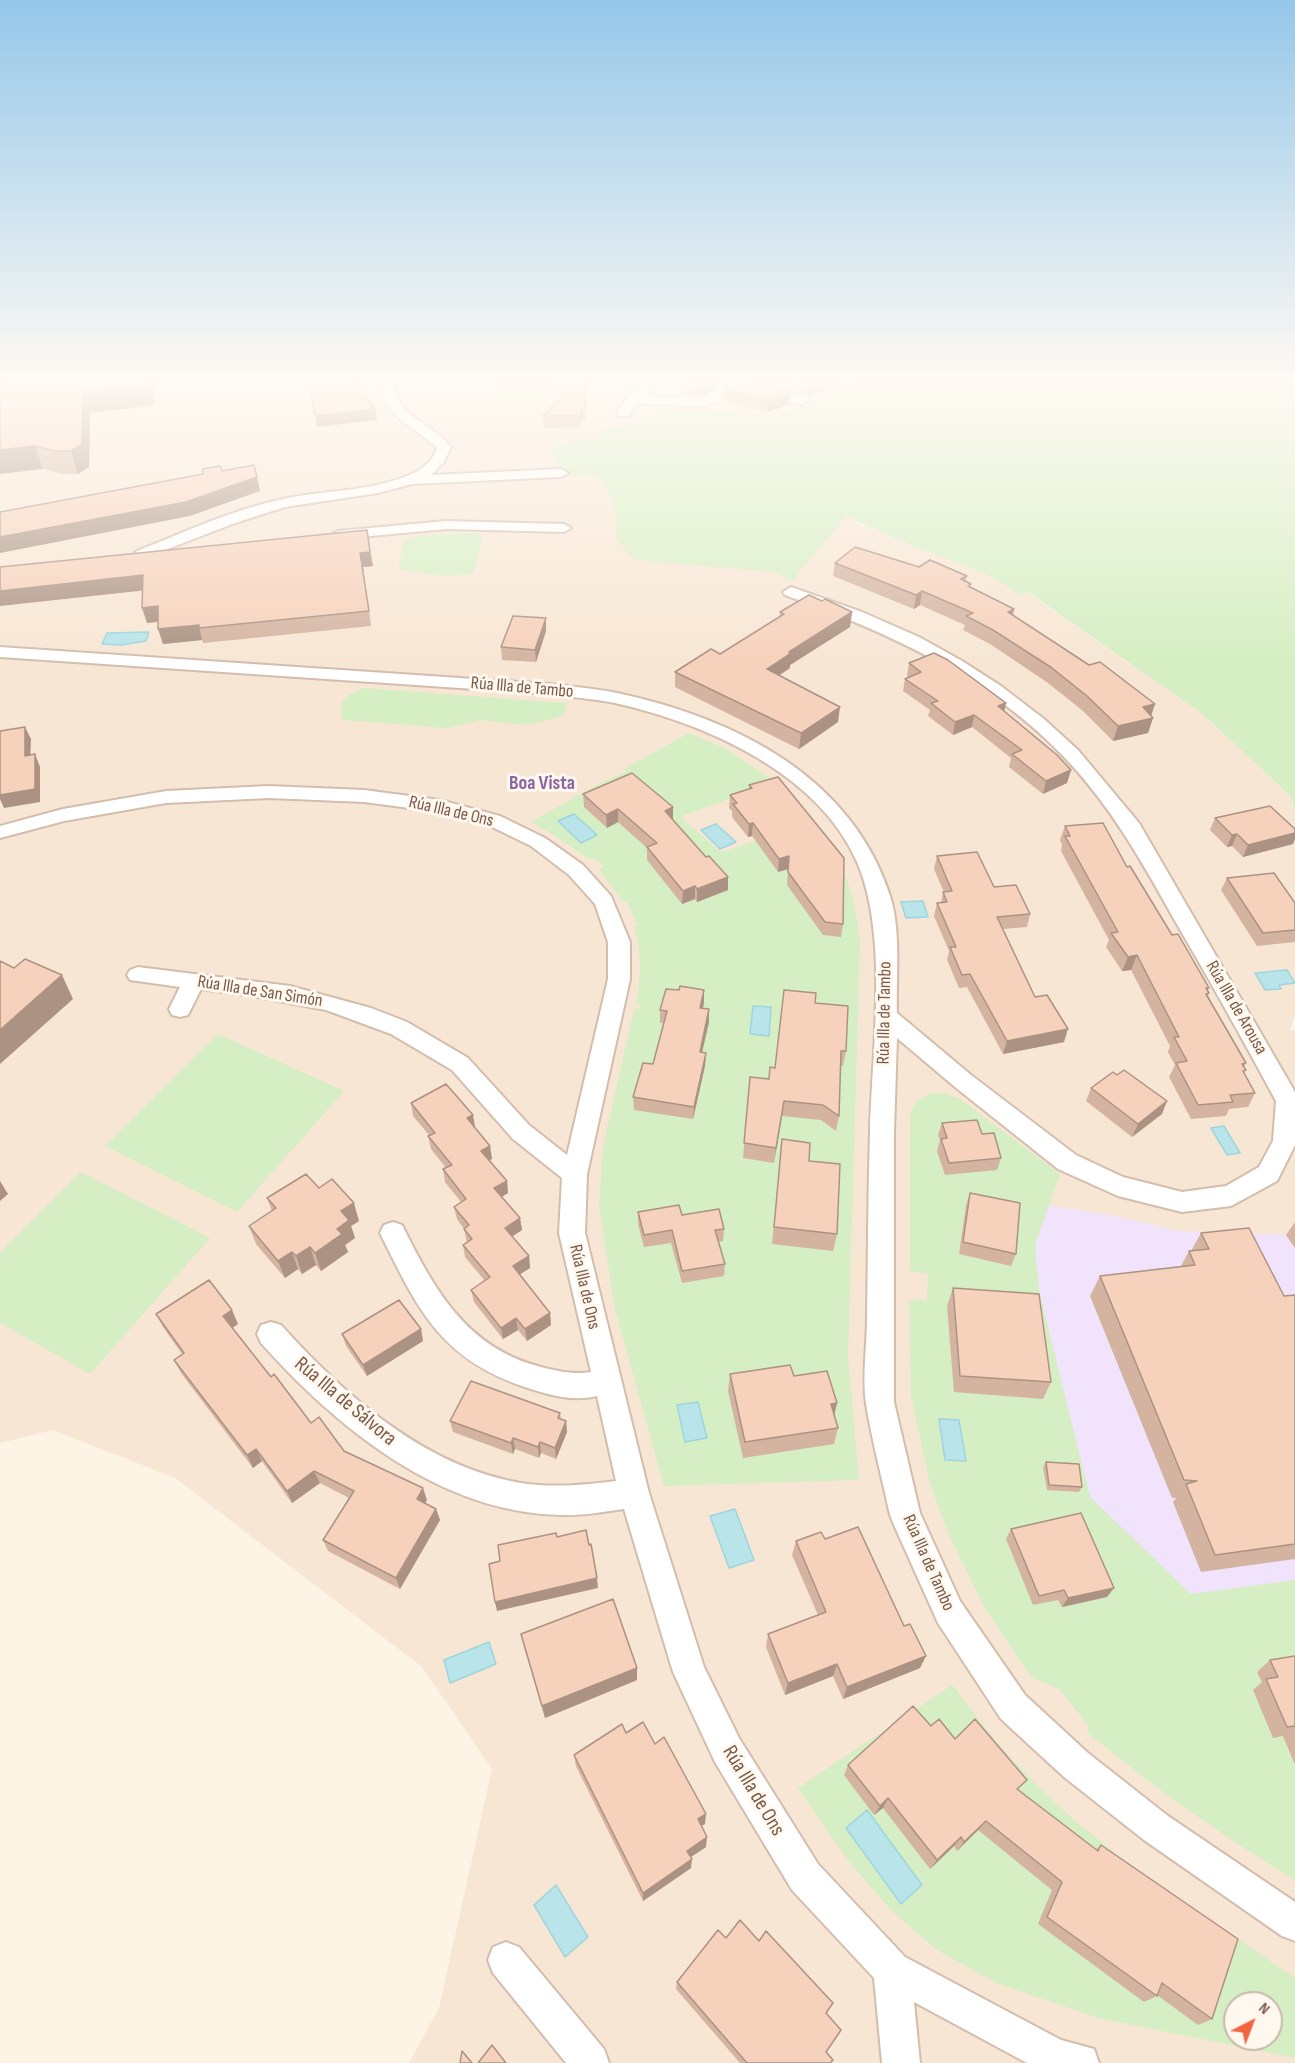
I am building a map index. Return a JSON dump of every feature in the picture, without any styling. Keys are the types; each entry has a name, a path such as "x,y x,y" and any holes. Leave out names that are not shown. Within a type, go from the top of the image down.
{"street":[{"path":"200,549 136,555 247,513 284,503 378,489 421,474"},
{"path":"410,480 534,474"},
{"path":"318,537 446,525 564,528"},
{"name":"Rúa Illa de Arousa","path":"791,592 866,620 913,641 956,665 1012,703 1071,754 1128,823 1255,1041 1288,1101 1286,1141 1268,1174 1231,1196 1182,1202 1118,1186 1067,1162 963,1081 886,1016"},
{"name":"Rúa Illa de Tambo","path":"0,652 549,689 615,698 688,718 736,739 777,763 810,787 842,822 866,860 881,901 885,930 886,1016 882,1132 880,1402 905,1515 949,1612 1013,1707 1076,1765 1156,1828 1295,1923"},
{"name":"Rúa Illa de Ons","path":"0,832 63,815 166,797 269,792 364,796 440,806 493,820 538,842 576,870 604,901 619,942 619,979 575,1174 572,1233 634,1493 689,1672 727,1750 805,1877 892,1970 1062,2061"},
{"name":"Rúa Illa de San Simón","path":"138,975 249,987 316,998 373,1017 416,1036 459,1063 521,1131 575,1174"},
{"path":"180,1009 194,981"},
{"path":"393,1233 421,1286 444,1322 475,1349 510,1369 541,1380 576,1386 606,1382"},
{"name":"Rúa Illa de Sálvora","path":"271,1334 299,1368 392,1444 453,1476 511,1496 560,1501 634,1493"},
{"path":"506,1960 590,2063"},
{"path":"892,1970 902,2063"}],"shaded area":[{"path":"0,474 886,474 905,530 853,521 998,578 1020,595 1027,592 1201,713 1290,795 1295,810 1295,1015 1290,1030 1295,1030 1295,2063 409,2063 439,2008 492,1769 422,1667 175,1478 53,1430 0,1443"},
{"path":"1049,1205 1120,1217 1177,1231 1286,1235 1295,1233 1295,1580 1191,1595 1089,1497 1039,1290 1035,1245"}],"green space":[{"path":"572,474 1295,474 1295,810 1290,795 1201,713 1028,592 1020,595 980,572 847,516 792,581 774,572 635,560 616,539 613,506 598,477"},
{"path":"483,533 473,574 444,576 398,569 405,539 431,534"},
{"path":"363,688 567,703 564,715 524,725 481,720 447,728 343,720 342,703"},
{"path":"689,733 725,748 776,782 680,817 721,852 815,822 841,865 856,911 860,945 848,1357 859,1480 664,1486 615,1309 599,1207 603,1147 634,1009 640,1009 641,1005 636,1004 640,966 634,928 638,926 627,902 623,902 599,869 604,867 595,859 587,858 531,822 598,784 626,772 624,769"},
{"path":"218,1034 344,1091 237,1212 105,1146"},
{"path":"933,1093 943,1093 960,1099 1060,1174 1035,1245 1039,1290 1090,1497 1191,1594 1295,1580 1295,1880 1188,1810 1137,1772 1087,1732 1089,1726 1059,1689 1033,1678 985,1608 948,1533 930,1484 911,1396 909,1303 914,1299 927,1301 928,1274 910,1271 910,1113 917,1100"},
{"path":"81,1172 210,1238 90,1374 0,1323 0,1253"},
{"path":"952,1685 1015,1763 1087,1831 1155,1882 1295,1978 1295,2058 1261,2051 1283,2051 1283,1991 1223,1991 1223,2043 1098,2018 996,1983 937,1950 893,1912 850,1863 798,1788"}],"water":[{"path":"149,632 146,641 121,645 102,644 107,633"},
{"path":"574,814 597,835 581,843 558,821"},
{"path":"716,824 736,842 720,849 701,830"},
{"path":"923,901 928,917 906,918 901,902"},
{"path":"1287,970 1295,983 1279,985 1281,989 1265,990 1255,973"},
{"path":"753,1006 771,1007 769,1036 750,1034"},
{"path":"1224,1126 1240,1153 1227,1155 1211,1128"},
{"path":"698,1402 707,1438 685,1442 677,1405"},
{"path":"939,1419 959,1420 966,1461 945,1460"},
{"path":"735,1509 754,1560 729,1568 710,1516"},
{"path":"489,1642 496,1664 450,1683 444,1660"},
{"path":"867,1810 922,1885 901,1904 846,1828"},
{"path":"556,1885 588,1937 565,1957 534,1905"}],"building":[{"path":"202,474 256,474 257,477 186,502 0,537 0,512"},
{"path":"367,530 370,552 360,553 369,611 199,628 199,625 158,629 158,606 142,608 143,575 0,591 0,567"},
{"path":"855,547 919,567 930,560 967,576 961,579 971,584 968,586 1014,609 1008,612 1089,665 1100,662 1155,704 1143,707 1153,718 1118,726 1087,696 1052,668 993,630 966,616 973,613 922,591 916,595 835,563"},
{"path":"809,595 822,601 825,599 852,612 789,652 791,653 767,669 840,707 801,733 675,672 711,649 720,654 784,614 780,612"},
{"path":"513,616 546,618 535,650 501,647"},
{"path":"934,653 948,660 1006,703 998,706 1057,755 1071,770 1046,781 1012,754 1022,750 974,715 955,722 931,703 938,701 905,679 921,672 909,663"},
{"path":"25,727 25,756 35,754 35,789 0,795 0,731"},
{"path":"632,773 673,807 665,811 706,857 709,856 728,877 697,889 695,886 683,891 647,847 657,843 618,809 606,815 583,794"},
{"path":"778,777 844,858 843,924 825,922 788,872 789,856 779,859 753,823 749,824 733,804 737,803 730,795 752,788 749,785"},
{"path":"1270,806 1295,829 1295,833 1248,845 1237,834 1232,835 1215,818"},
{"path":"1103,823 1127,867 1130,866 1172,935 1178,934 1209,988 1206,988 1209,993 1206,994 1246,1063 1242,1064 1246,1070 1243,1071 1255,1093 1230,1095 1233,1102 1198,1105 1176,1063 1187,1061 1174,1037 1179,1037 1137,955 1128,957 1111,933 1118,932 1065,836 1070,836 1065,826"},
{"path":"977,852 994,887 1016,885 1030,914 997,917 1035,997 1047,995 1068,1029 1007,1041 970,974 962,975 950,947 956,947 937,903 947,902 943,892 952,891 937,856"},
{"path":"1274,873 1295,903 1295,930 1263,933 1227,878"},
{"path":"25,959 62,975 0,1030 0,961 14,968"},
{"path":"680,986 704,990 700,1008 709,1009 700,1052 706,1053 694,1107 633,1097 643,1063 653,1064 667,1011 660,1010 666,989 679,990"},
{"path":"784,990 816,993 815,1003 848,1006 846,1051 841,1051 839,1116 823,1105 784,1101 776,1148 744,1143 750,1077 769,1079 770,1067 775,1068"},
{"path":"1124,1070 1167,1101 1138,1124 1091,1088 1113,1072 1117,1075"},
{"path":"446,1084 473,1115 467,1118 490,1146 481,1151 507,1181 494,1188 520,1218 505,1228 529,1256 513,1266 550,1313 525,1329 516,1318 501,1328 471,1290 490,1277 463,1245 472,1239 464,1229 469,1225 454,1207 466,1199 443,1169 452,1165 428,1136 435,1133 411,1103"},
{"path":"977,1120 982,1134 994,1133 1001,1158 949,1163 941,1139 947,1138 942,1123"},
{"path":"782,1139 810,1143 809,1161 840,1164 837,1234 774,1227"},
{"path":"306,1174 319,1188 332,1179 354,1203 341,1211 349,1220 337,1229 342,1234 315,1253 310,1247 296,1256 292,1252 278,1261 249,1226 276,1208 267,1198"},
{"path":"970,1193 1020,1203 1016,1254 963,1242"},
{"path":"679,1205 682,1215 719,1209 724,1229 715,1230 725,1264 682,1271 672,1230 644,1235 638,1212"},
{"path":"1249,1228 1284,1296 1295,1295 1295,1544 1215,1555 1186,1484 1197,1481 1184,1480 1100,1276 1195,1265 1189,1251 1209,1249 1201,1233"},
{"path":"209,1280 232,1310 223,1316 271,1377 274,1374 311,1423 319,1417 344,1451 423,1488 417,1499 436,1509 396,1578 323,1540 354,1491 314,1471 287,1491 256,1449 247,1455 174,1360 184,1353 156,1314"},
{"path":"953,1288 1039,1294 1051,1382 960,1376"},
{"path":"399,1300 421,1329 363,1365 342,1334"},
{"path":"790,1365 794,1376 827,1371 837,1403 831,1404 838,1428 745,1442 730,1374"},
{"path":"471,1381 560,1413 558,1418 566,1421 555,1448 540,1442 538,1447 513,1438 511,1443 450,1421"},
{"path":"1046,1462 1079,1464 1082,1487 1049,1485"},
{"path":"1081,1513 1114,1588 1068,1598 1064,1590 1039,1596 1011,1529"},
{"path":"858,1527 904,1626 910,1624 926,1656 847,1687 837,1664 788,1683 768,1634 826,1612 796,1541 821,1532 825,1539"},
{"path":"586,1530 597,1578 495,1602 489,1564 500,1561 498,1545 556,1533 557,1537"},
{"path":"613,1599 637,1668 542,1706 521,1634"},
{"path":"1295,1656 1295,1726 1287,1727 1266,1679 1278,1677 1270,1660"},
{"path":"913,1706 931,1726 939,1719 955,1739 975,1719 1027,1780 1017,1789 1098,1851 1101,1845 1238,1939 1212,2019 1162,1983 1157,1996 1047,1917 1062,1882 986,1821 964,1842 961,1837 937,1860 888,1798 880,1806 848,1765"},
{"path":"643,1722 655,1744 664,1737 706,1814 698,1819 707,1837 687,1851 692,1859 643,1893 574,1755 622,1724 626,1733"},
{"path":"740,1920 759,1941 766,1931 833,2003 826,2013 841,2030 826,2052 833,2060 830,2063 747,2063 677,1982 718,1930 726,1938"},
{"path":"492,2045 506,2063 478,2063"},
{"path":"462,2051 472,2063 460,2063"}],"district":[{"name":"Boa Vista","path":"542,784"}]}
